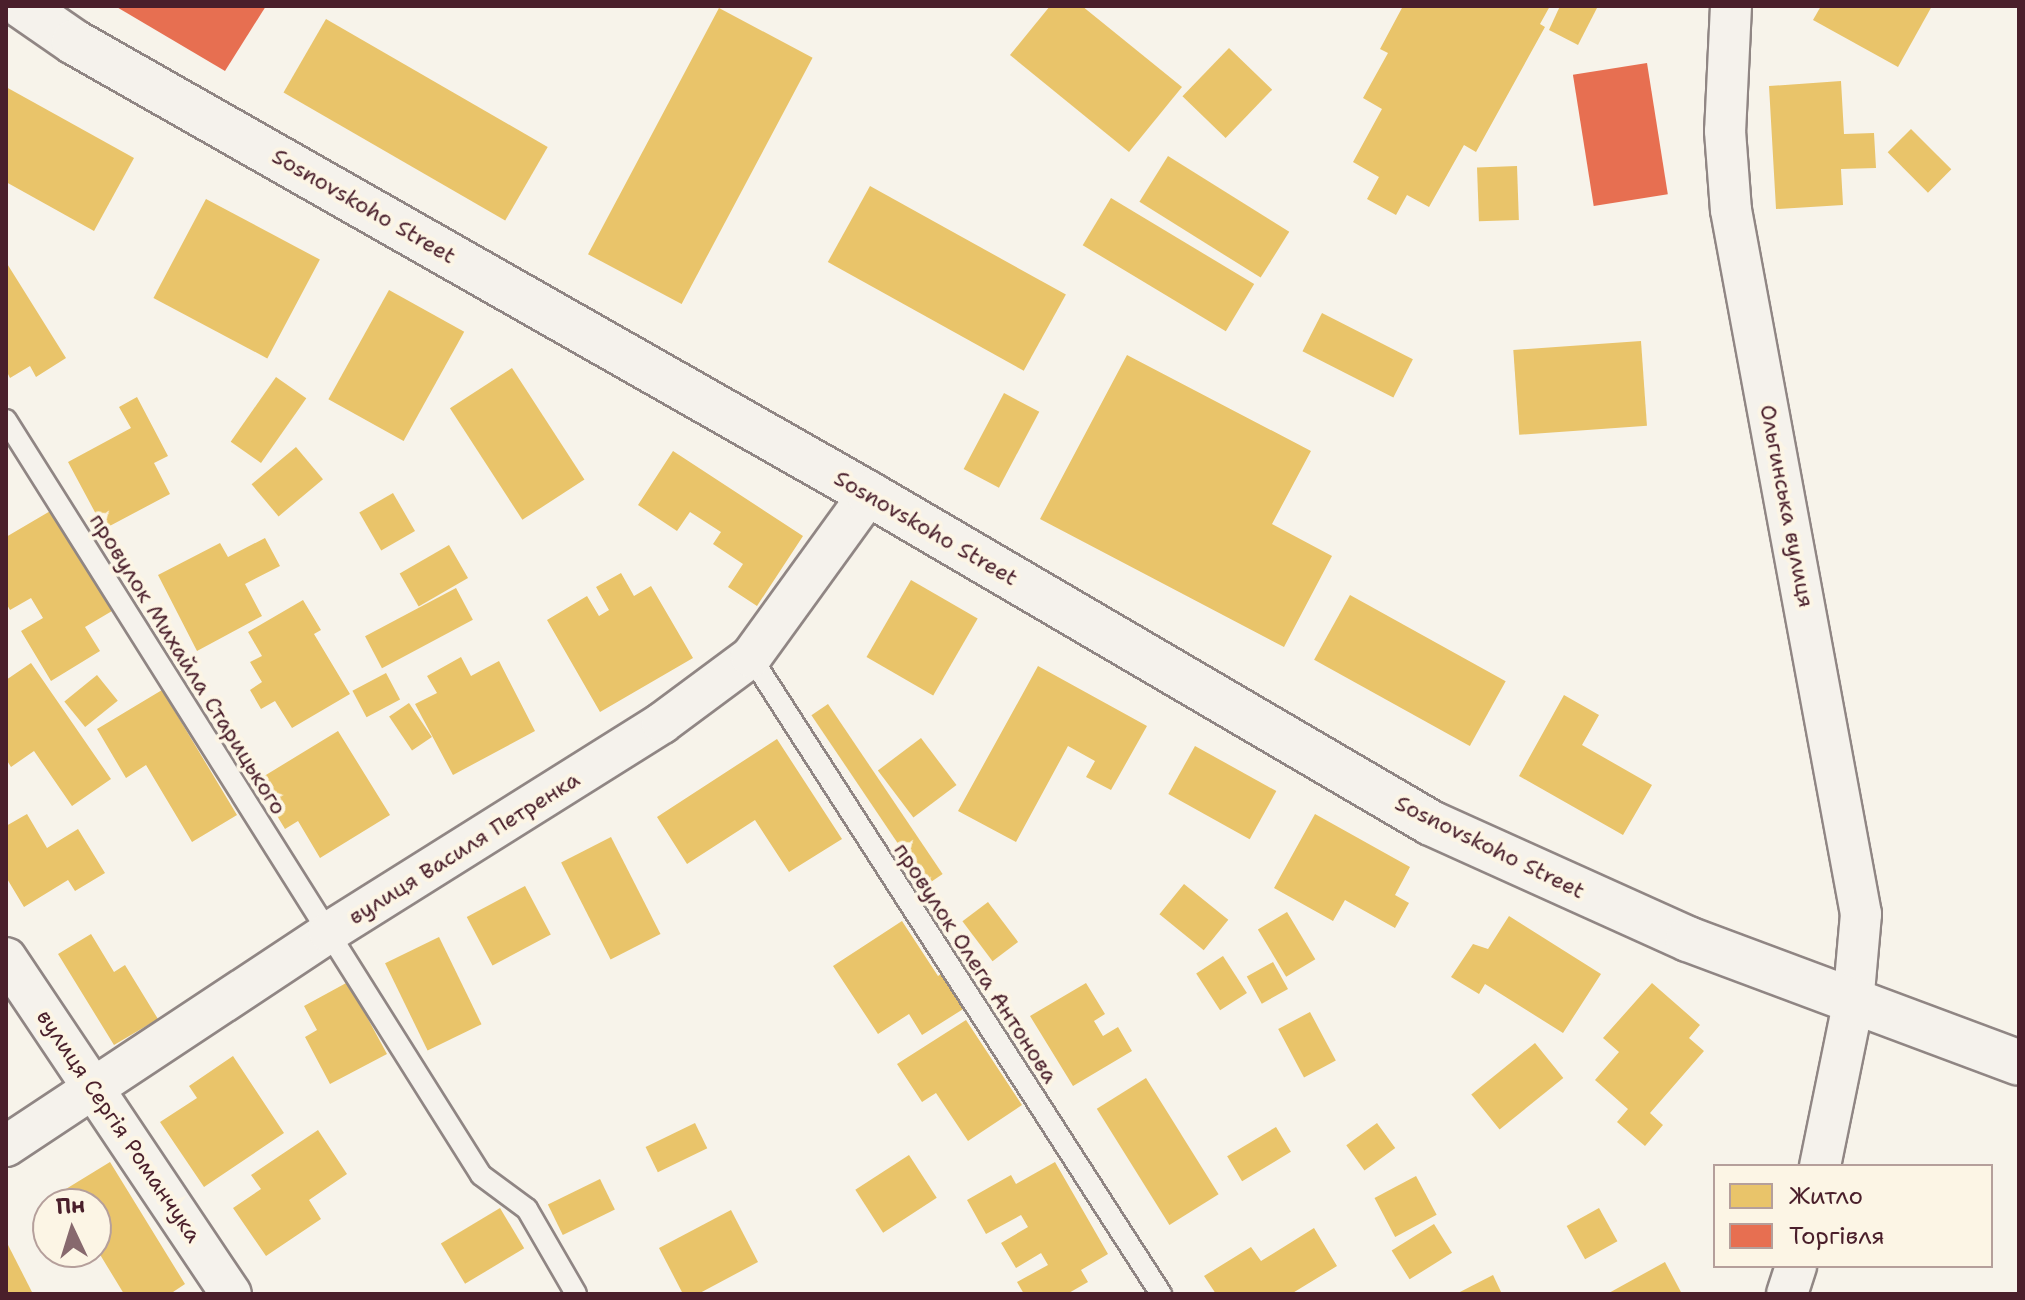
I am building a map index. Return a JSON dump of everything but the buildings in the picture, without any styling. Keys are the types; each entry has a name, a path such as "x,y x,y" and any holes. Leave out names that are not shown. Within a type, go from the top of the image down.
{"street":[{"name":"Sosnovskoho Street","path":"22,6 74,42 869,494 1431,823 1688,939 1853,1004 2019,1063"},
{"name":"Ольгинська вулиця","path":"1731,6 1725,131 1731,210 1861,914 1853,1004 1820,1164"},
{"name":"вулиця Василя Петренка","path":"6,1146 329,932 662,723 751,657 869,494"},
{"name":"вулиця Сергія Романчука","path":"6,958 231,1294"},
{"path":"1787,1294 1795,1268"}],"lane":[{"name":"провулок Михайла Старицького","path":"6,420 481,1175 527,1209 576,1294"},
{"name":"провулок Олега Антонова","path":"751,657 1161,1294"}]}
